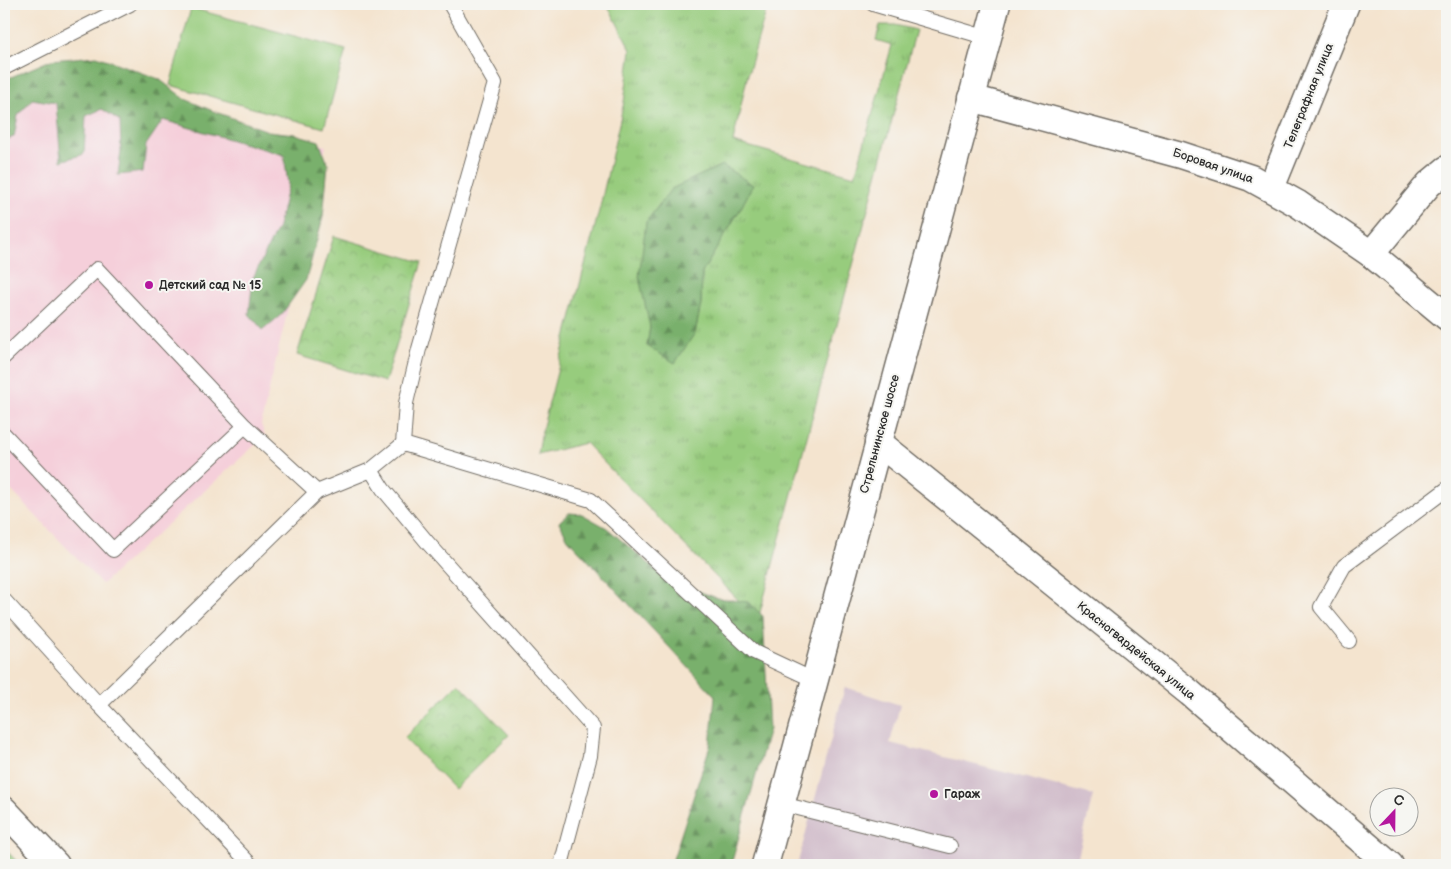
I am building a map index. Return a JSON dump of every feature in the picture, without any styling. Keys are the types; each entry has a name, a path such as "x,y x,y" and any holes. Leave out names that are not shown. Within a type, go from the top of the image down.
{"street":[{"name":"Стрельнинское шоссе","path":"765,865 997,4"},
{"name":"Телеграфная улица","path":"1271,188 1346,4"},
{"name":"Боровая улица","path":"971,98 1181,154 1229,169 1271,188 1298,204 1371,254 1447,317"},
{"path":"1371,254 1428,184 1447,169"},
{"name":"Красногвардейская улица","path":"878,442 1190,693 1390,865"},
{"path":"4,810 56,865"}],"lane":[{"path":"4,68 130,4"},
{"path":"100,705 316,492 371,470 404,444 406,403 415,367 496,83 450,4"},
{"path":"873,4 988,38"},
{"path":"4,357 97,269 245,426 316,492"},
{"path":"4,434 113,550 245,426"},
{"path":"404,444 591,500 754,652 816,681"},
{"path":"371,470 382,489 428,544 593,728 590,756 561,865"},
{"path":"1349,641 1321,607 1344,566 1447,489"},
{"path":"4,600 251,865"},
{"path":"782,804 950,846"}],"shaded area":[{"name":"Детский сад № 15","path":"34,70 326,146 261,424 265,436 102,584 4,483 4,88"},
{"path":"845,687 900,705 890,743 1093,795 1076,865 814,865 798,862"}],"green space":[{"path":"607,4 768,4 747,78 733,142 855,176 892,45 876,40 880,25 895,25 916,30 758,620 585,443 538,455 542,430 600,207 624,102 631,50","holes":["724,235 702,273 701,304 695,333 647,346 650,327"]},
{"path":"191,8 346,50 324,128 170,85"},
{"path":"97,56 159,79 185,99 213,111 268,131 295,134 319,141 328,164 323,217 306,280 282,314 263,330 249,314 253,278 278,227 288,184 284,155 163,120 146,145 143,172 118,175 121,151 120,121 102,109 86,116 84,154 61,161 56,103 32,99 18,115 14,137 4,140 4,80 51,60"},
{"path":"722,165 753,185 702,273 701,304 695,333 675,363 647,346 650,327 639,277 646,222 671,189"},
{"path":"334,236 422,262 385,382 297,355"},
{"path":"569,513 582,514 607,528 668,580 717,598 748,602 763,616 769,729 731,865 671,865 710,746 715,696 568,539 559,522"},
{"path":"459,683 509,735 454,789 404,738"},
{"path":"4,848 20,865 4,865"}],"place":[{"name":"Детский сад № 15","path":"149,285"},
{"name":"Гараж","path":"934,794"}]}
